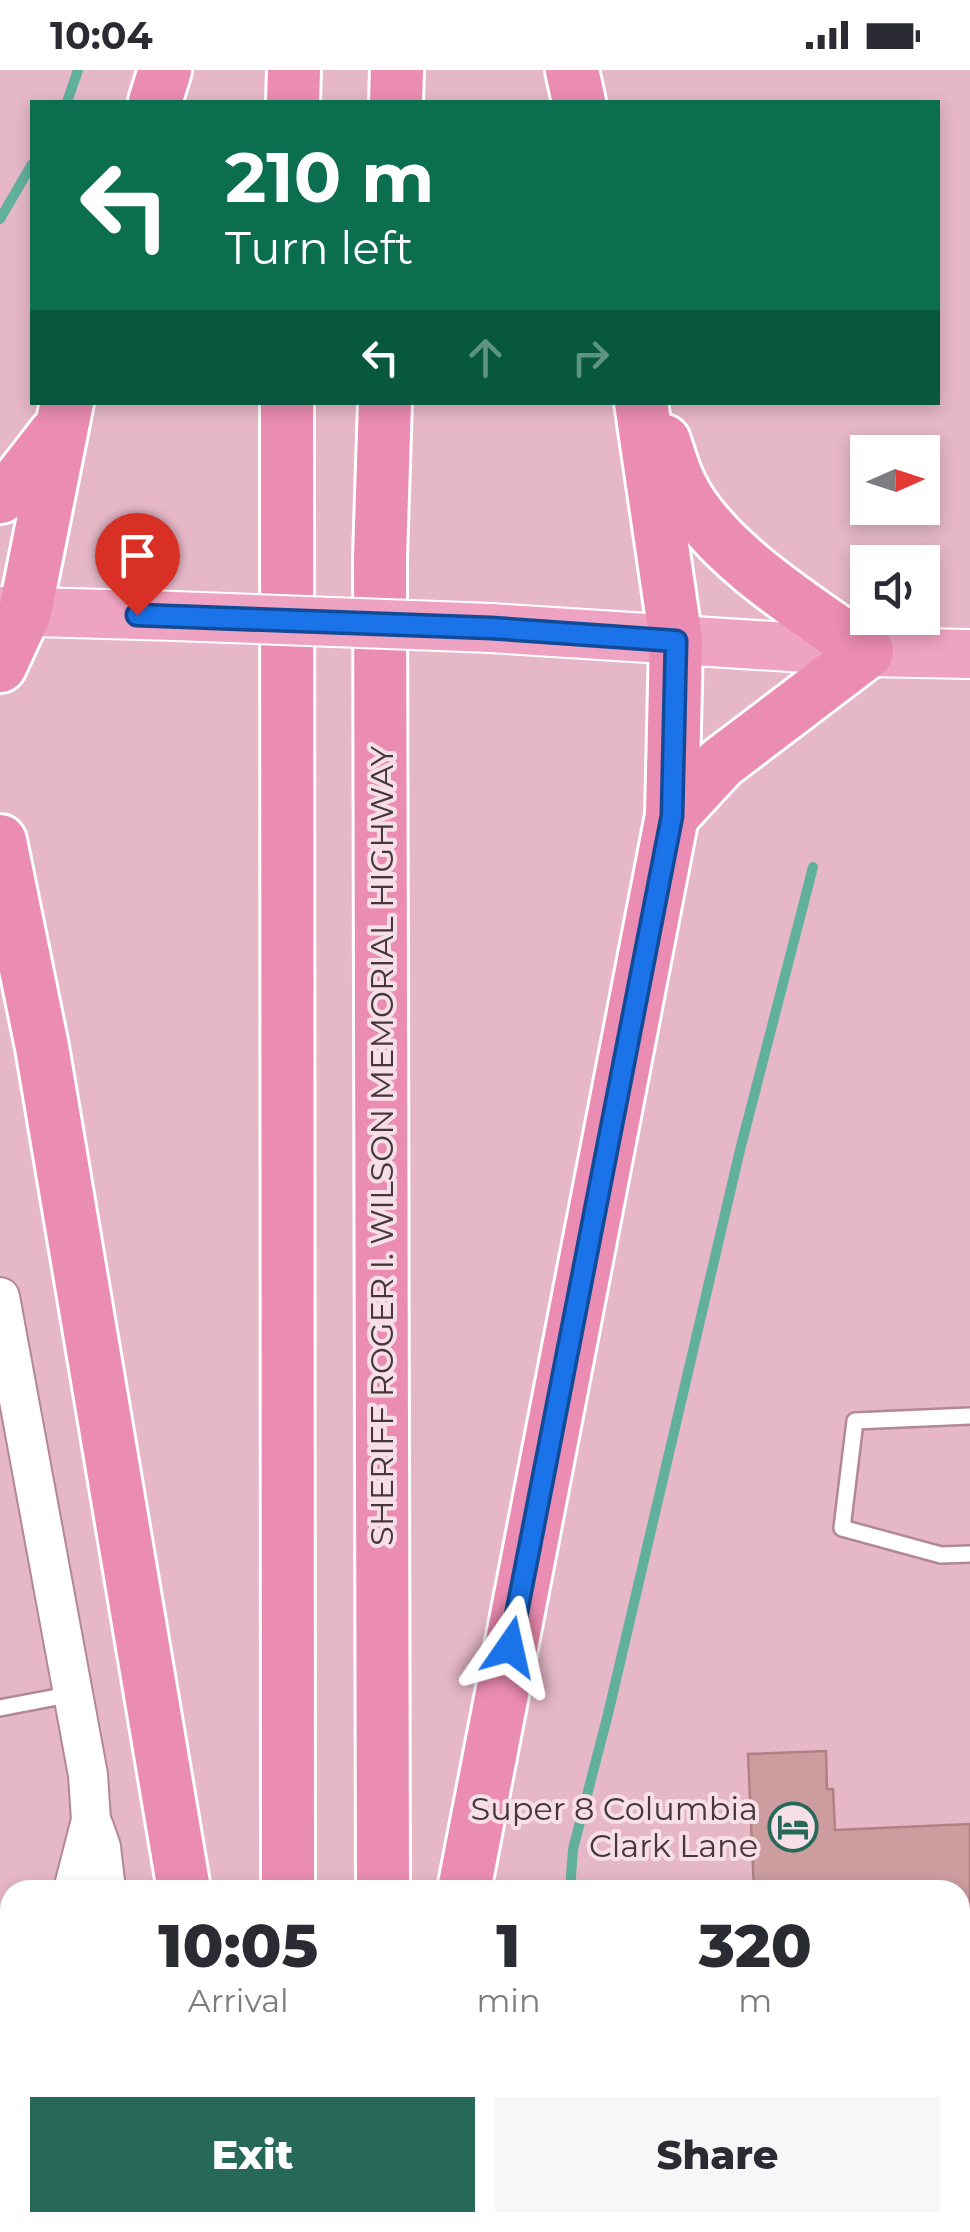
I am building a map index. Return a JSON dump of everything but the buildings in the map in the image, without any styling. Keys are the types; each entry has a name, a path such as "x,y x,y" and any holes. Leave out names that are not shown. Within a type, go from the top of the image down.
{"highway":[{"path":"156,100 164,70"},
{"path":"292,100 294,70"},
{"path":"396,100 397,70"},
{"path":"572,70 579,100"},
{"path":"287,405 288,1880"},
{"name":"SHERIFF ROGER I. WILSON MEMORIAL HIGHWAY","path":"383,1880 380,558 385,405"},
{"path":"466,1880 672,816 676,641 641,405"},
{"path":"650,405 681,488 716,535 768,584 867,652"},
{"path":"0,497 13,488 63,416"},
{"path":"0,666 63,416"},
{"path":"12,611 491,628 867,652 970,654"},
{"path":"672,816 721,763 867,652"},
{"path":"0,841 42,1047 182,1880"}],"street":[{"path":"0,1297 6,1368 73,1694 88,1776 91,1820 102,1848 105,1880"},
{"path":"76,1880 91,1820"}],"lane":[{"path":"970,1416 855,1421 842,1528 941,1555 970,1554"},
{"path":"0,1708 73,1694"}],"waterway":[{"path":"68,100 78,70"},
{"path":"0,219 30,167"},
{"path":"571,1880 573,1849 740,1150 813,867"}],"place":[{"name":"Super 8 Columbia Clark Lane","path":"793,1827"}],"route":[{"path":"137,615 491,628 676,641 672,816 510,1647"}]}
